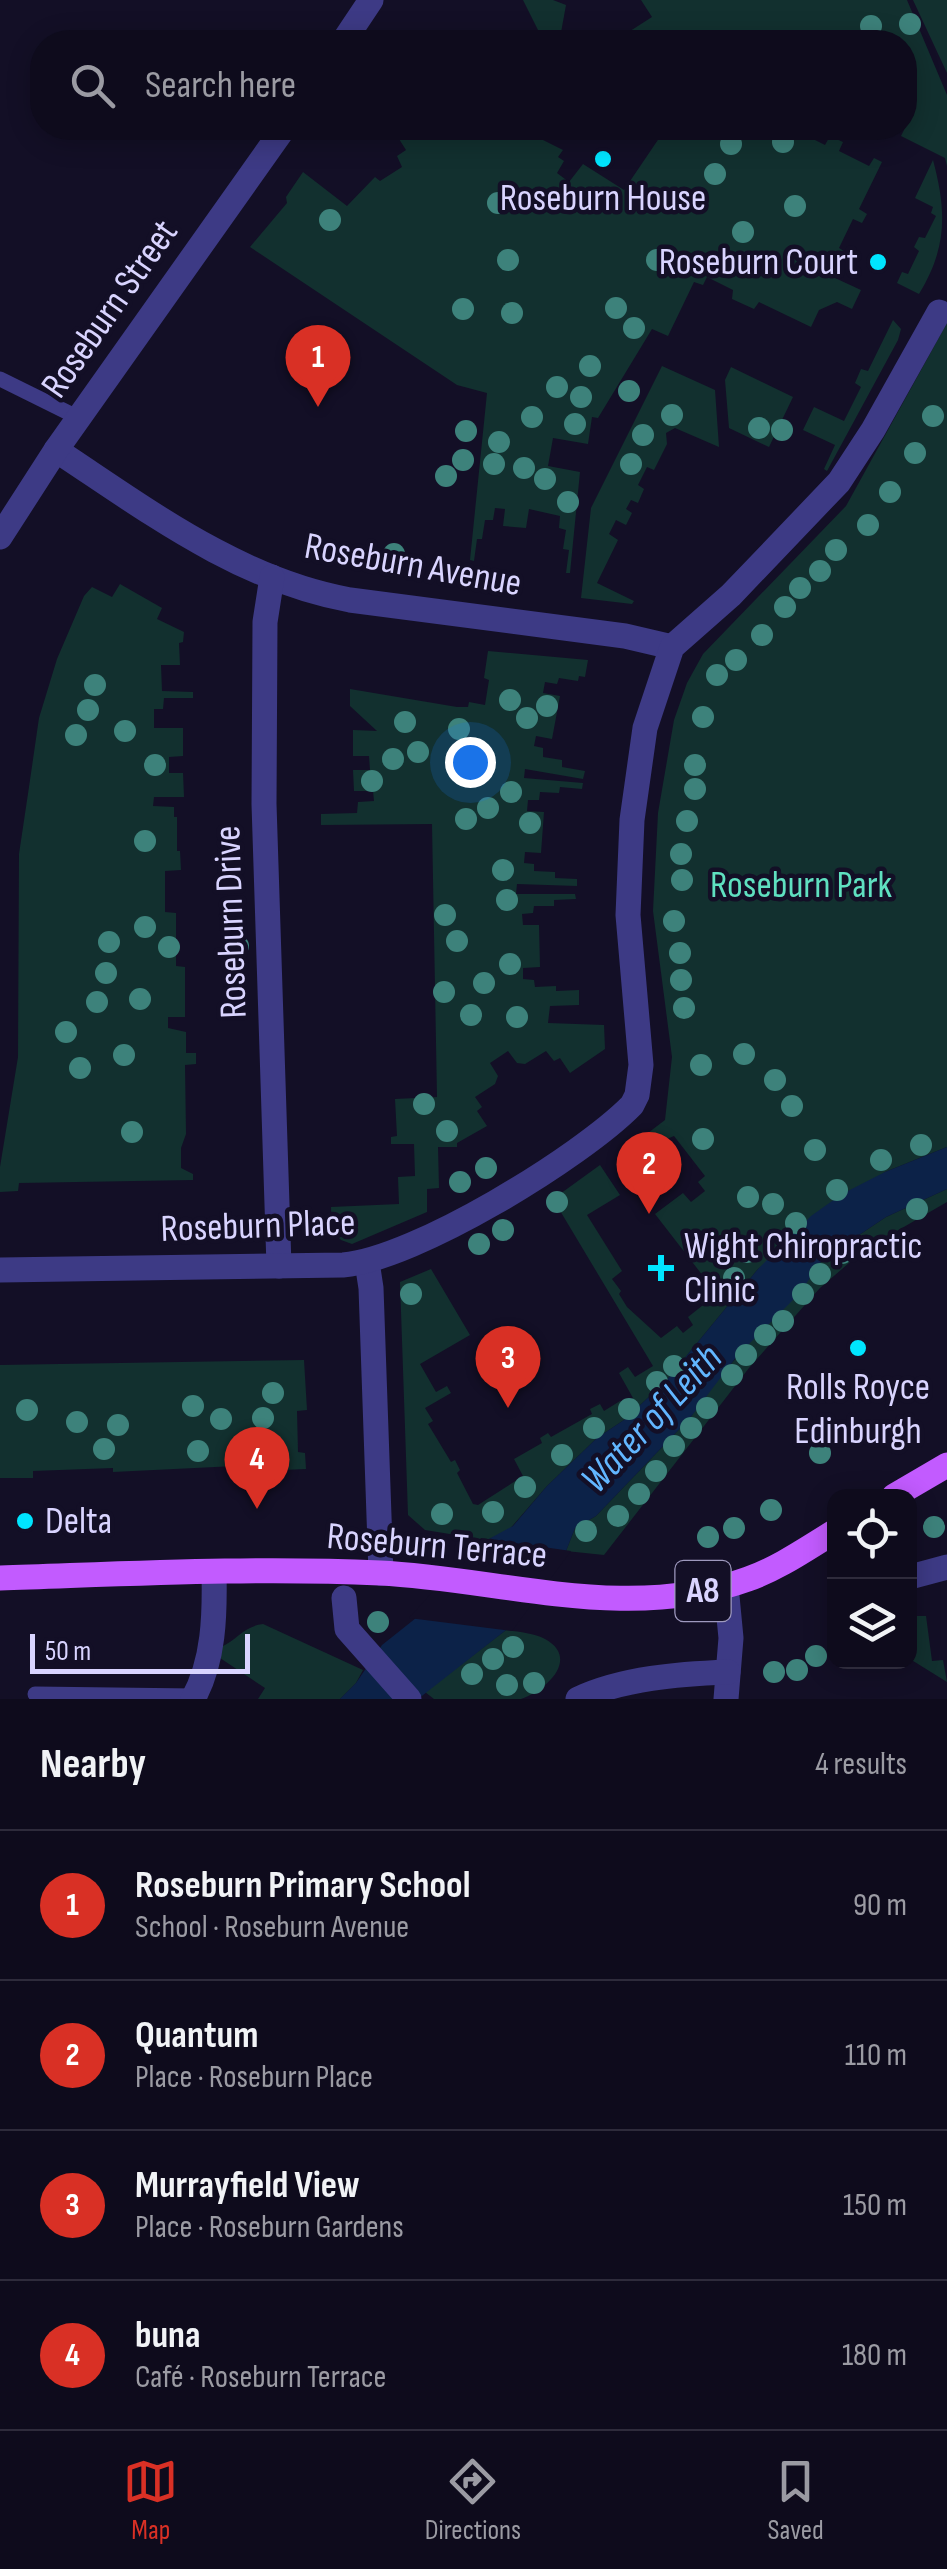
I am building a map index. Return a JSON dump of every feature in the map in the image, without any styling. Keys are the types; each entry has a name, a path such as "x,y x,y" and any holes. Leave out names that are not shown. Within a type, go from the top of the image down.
{"main road":[{"path":"906,1489 947,1465"},
{"name":"A8","path":"726,1586 768,1571 827,1541"},
{"name":"Roseburn Terrace","path":"0,1578 214,1572 389,1573 568,1594 656,1598 726,1586"}],"street":[{"path":"352,30 371,0"},
{"name":"Roseburn Street","path":"0,537 8,505 56,450 276,140"},
{"path":"672,646 731,594 839,482 873,430 943,304"},
{"name":"Roseburn Avenue","path":"56,450 184,534 272,577 350,600 625,636 672,646"},
{"name":"Roseburn Drive","path":"272,577 265,622 264,804 279,1266"},
{"name":"Roseburn Place","path":"0,1270 366,1262 468,1217 527,1183 623,1114 637,1096 640,1083 640,1040 629,952 628,864 645,728 672,646"},
{"path":"366,1262 371,1288 381,1527 389,1573"},
{"path":"917,1575 947,1567"},
{"path":"194,1698 204,1677 212,1634 214,1572"},
{"path":"726,1586 731,1638 726,1699"},
{"path":"344,1598 347,1629 409,1699"},
{"path":"578,1699 642,1681 728,1672"}],"lane":[{"path":"0,379 79,418"},
{"path":"35,1694 194,1698"}],"green space":[{"path":"523,0 553,0 566,5 561,30 538,30"},
{"path":"641,0 907,0 947,95 947,166 945,158 909,140 917,140 917,30 632,30 652,17"},
{"path":"913,0 947,0 947,73"},
{"path":"400,140 543,140 563,150 558,157 564,161 557,173 569,182 583,164 624,190 658,140 815,140 825,145 828,140 839,140 843,142 839,151 869,166 874,158 882,162 859,209 867,214 862,223 853,219 839,248 847,253 835,278 861,290 852,309 837,302 819,310 811,327 759,302 754,309 732,299 733,290 707,277 703,285 694,282 668,336 652,329 598,418 592,417 588,444 553,438 548,466 580,472 570,573 566,573 569,550 563,549 566,530 559,528 560,516 529,509 526,528 503,526 505,509 495,508 493,520 485,520 482,539 477,539 474,561 470,560 487,393 457,385 250,247 287,203 286,197 303,172 347,206 375,177 380,181 402,167 397,156 406,150"},
{"path":"933,160 941,196 942,229 935,261 919,294 897,283 902,272 908,274 919,251 914,247 919,237 925,238 936,216 931,213 933,207 915,198"},
{"path":"893,320 901,329 898,340 827,471 824,469 835,445 803,430 814,407 844,421 861,387 855,383 861,369 868,371"},
{"name":"Roseburn Park","path":"947,323 947,1147 885,1172 758,1269 665,1382 624,1420 597,1438 508,1531 487,1540 425,1530 408,1515 400,1282 431,1269 470,1335 420,1364 436,1392 447,1386 451,1393 425,1408 433,1421 428,1424 451,1462 455,1460 460,1470 457,1473 473,1504 478,1505 523,1476 514,1459 542,1443 540,1438 548,1433 551,1437 592,1414 590,1409 600,1404 604,1411 620,1401 624,1406 633,1398 619,1373 628,1367 635,1377 653,1366 553,1199 600,1165 620,1195 587,1215 622,1271 612,1279 621,1291 619,1294 627,1307 661,1338 677,1326 683,1333 693,1325 688,1317 717,1294 655,1214 683,1193 691,1202 705,1191 698,1182 705,1176 674,1136 660,1142 655,1150 644,1136 665,1120 672,1057 653,911 658,813 674,720 703,654 846,506"},
{"path":"662,366 715,390 719,447 675,428 666,433 667,444 654,470 647,467 638,485 644,489 638,503 631,500 626,509 632,513 626,525 616,520 609,534 618,540 597,583 634,601 632,604 581,598 591,508"},
{"path":"731,367 793,397 769,447 729,428 725,380"},
{"path":"120,584 162,608 157,619 184,632 183,642 179,643 180,665 161,665 162,691 193,692 193,698 164,698 163,709 154,709 154,728 183,728 183,756 169,757 169,773 183,773 184,797 154,797 153,806 174,807 177,817 181,870 165,871 165,912 176,913 176,966 185,967 185,1017 168,1017 168,1028 186,1032 186,1053 196,1053 196,1064 185,1065 186,1134 181,1148 181,1168 193,1174 193,1180 19,1183 18,1191 0,1192 0,1167 18,1057 19,854 39,718 57,659 84,596 92,587 112,597"},
{"path":"488,651 588,660 585,677 579,676 578,681 559,678 557,684 545,682 543,693 560,696 552,739 536,736 534,746 543,748 543,757 562,760 562,767 585,771 583,779 525,769 524,778 583,783 582,789 560,787 559,793 540,792 539,800 528,800 527,811 544,812 541,853 525,852 524,863 534,864 534,871 555,872 555,878 577,879 577,886 517,884 516,894 575,894 576,899 554,900 554,906 534,906 533,913 522,914 523,925 539,925 540,967 523,968 523,979 534,980 535,987 579,990 579,1005 550,1006 548,1023 604,1025 605,1049 570,1073 560,1058 554,1061 546,1051 525,1064 517,1063 508,1051 490,1063 498,1076 495,1084 475,1097 482,1107 477,1111 487,1126 457,1143 457,1147 438,1147 439,1188 427,1189 427,1212 352,1244 332,1231 331,1207 399,1204 398,1177 415,1176 414,1144 391,1144 391,1137 397,1136 395,1099 437,1097 432,824 321,825 321,814 357,813 358,802 374,801 373,791 354,791 353,770 370,770 369,756 353,756 353,730 377,731 350,706 350,689 457,707 468,707 469,702 485,705"},
{"path":"947,1189 947,1202 864,1250 820,1288 749,1368 604,1555 566,1551 575,1528 596,1516 690,1418 708,1390 823,1259 886,1217"},
{"path":"304,1360 307,1410 297,1411 298,1452 305,1453 306,1469 283,1470 279,1464 113,1472 113,1468 33,1471 33,1478 0,1478 0,1365"},
{"path":"917,1616 926,1616 932,1661 943,1660 947,1682 917,1663"},
{"path":"263,1624 363,1670 356,1683 340,1699 258,1699 265,1688 220,1658 221,1647 251,1627"},
{"path":"506,1630 545,1639 560,1655 556,1673 541,1689 521,1699 434,1699 425,1692"}],"water":[{"name":"Water of Leith","path":"947,1147 947,1189 886,1217 823,1259 799,1294 737,1356 690,1418 596,1516 575,1528 566,1551 506,1630 418,1699 340,1699 382,1645 416,1618 487,1540 513,1526 547,1486 597,1438 624,1420 665,1382 758,1269 811,1216 842,1194 885,1172"}],"pier":[{"path":"481,1538 571,1551 512,1631 409,1618"}],"place":[{"name":"Roseburn House","path":"603,159"},
{"name":"Roseburn Court","path":"878,262"},
{"name":"Roseburn Primary School","path":"318,407"},
{"name":"Quantum","path":"649,1214"},
{"name":"Wight Chiropractic Clinic","path":"661,1268"},
{"name":"Rolls Royce Edinburgh","path":"858,1348"},
{"name":"Murrayfield View","path":"508,1408"},
{"name":"buna","path":"257,1509"},
{"name":"Delta","path":"25,1521"}]}
